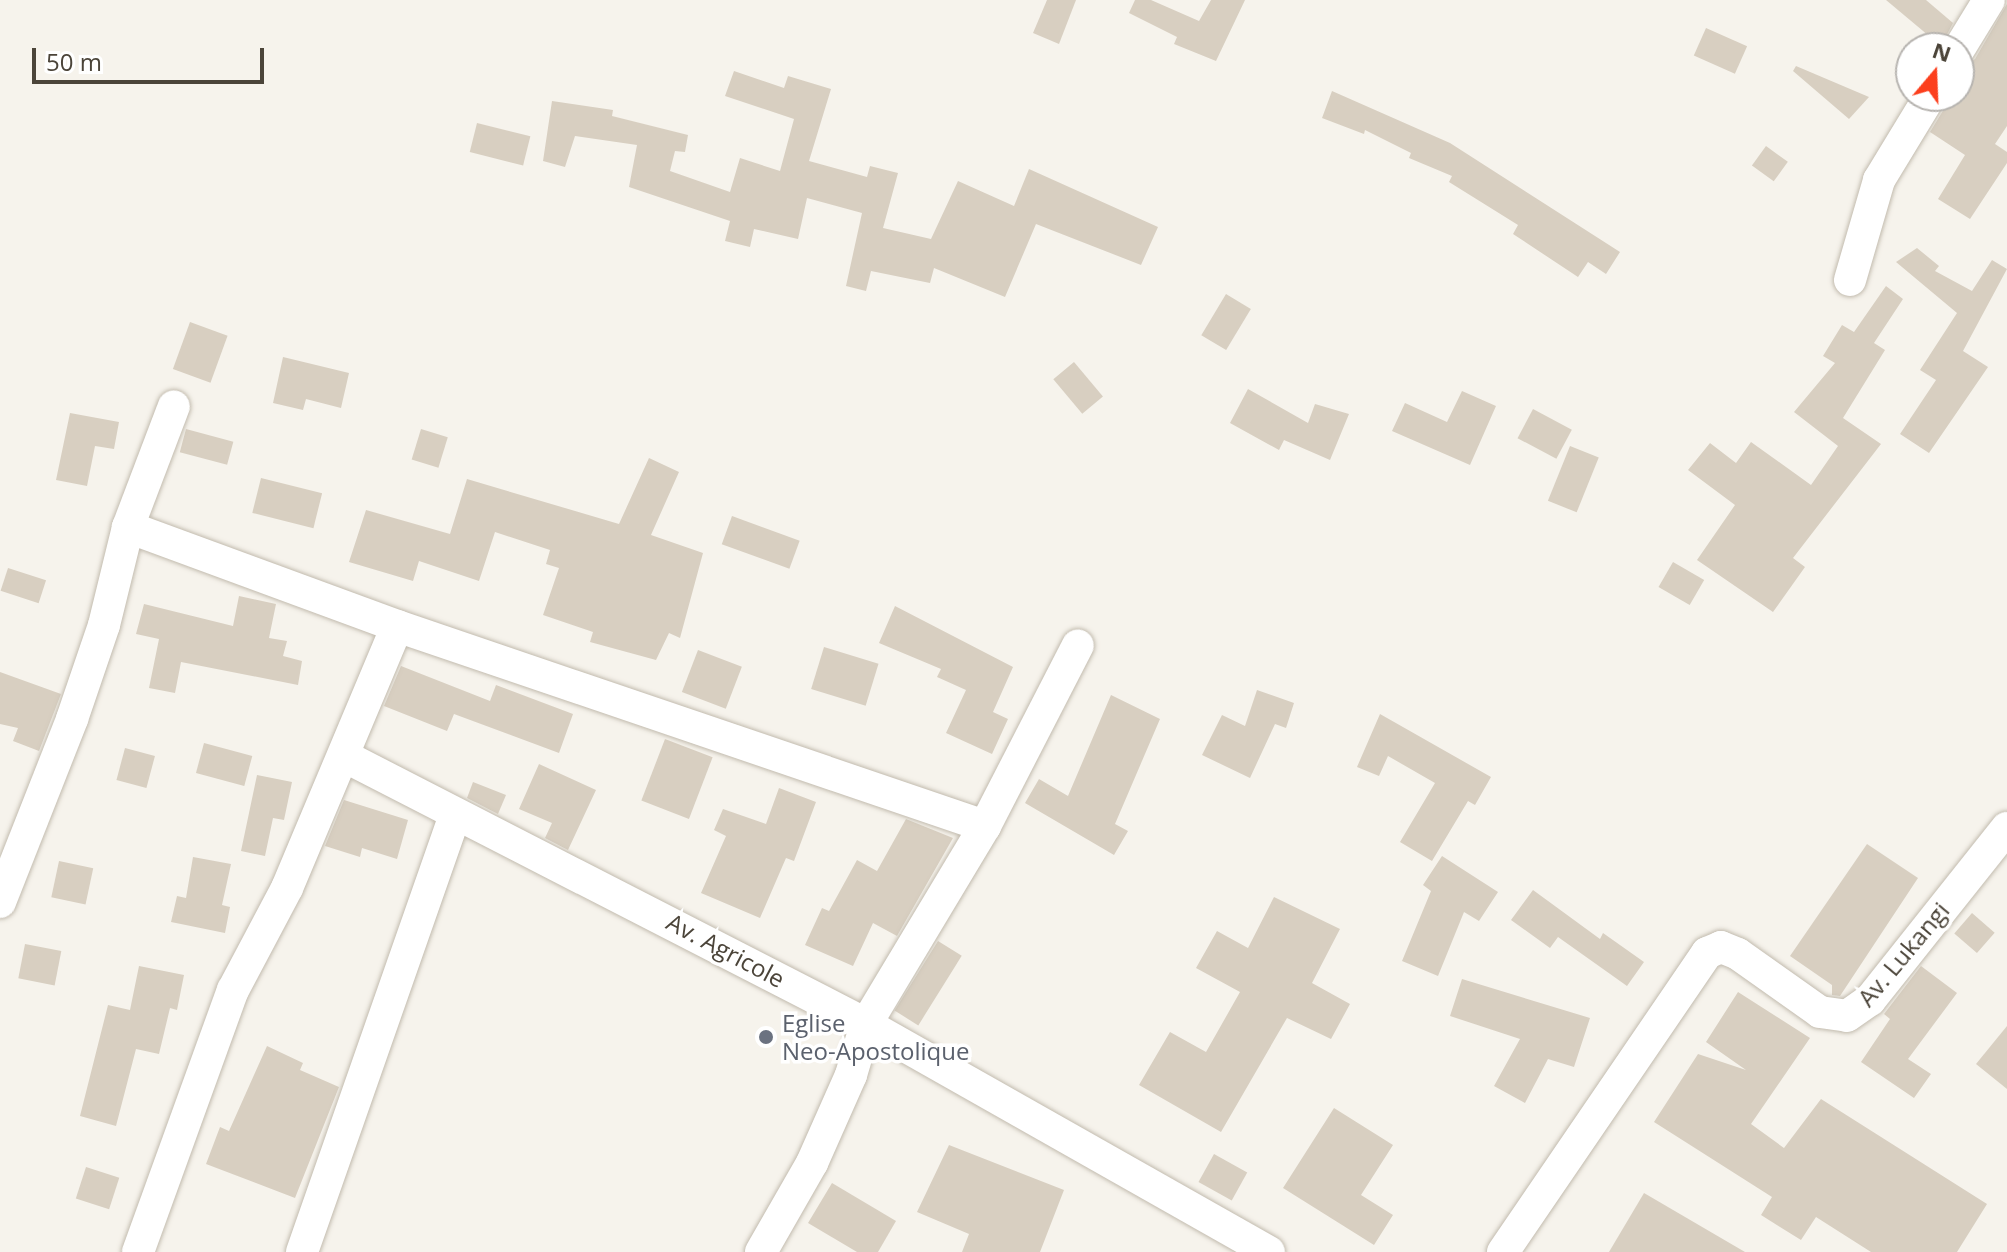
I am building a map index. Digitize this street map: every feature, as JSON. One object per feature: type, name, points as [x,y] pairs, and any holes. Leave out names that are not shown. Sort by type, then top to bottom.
[{"type":"street","points":[[1969,32],[1989,0]]},
{"type":"street","points":[[1850,280],[1879,180],[1920,112]]},
{"type":"street","points":[[0,902],[81,692],[128,527],[174,406]]},
{"type":"street","points":[[128,527],[397,626],[985,826]]},
{"type":"street","points":[[138,1252],[233,990],[287,888],[397,626]]},
{"type":"street","points":[[761,1252],[812,1163],[851,1075],[866,1024],[985,826],[1078,645]]},
{"type":"street","name":"Av. Agricole","points":[[344,756],[866,1024],[1269,1252]]},
{"type":"street","points":[[302,1252],[455,814]]},
{"type":"street","name":"Av. Lukangi","points":[[1503,1252],[1707,953],[1721,947],[1820,1012],[1847,1016],[1870,1000],[2007,828]]},
{"type":"building","points":[[1047,0],[1076,0],[1059,44],[1033,33]]},
{"type":"building","points":[[1135,0],[1151,0],[1199,21],[1211,0],[1245,0],[1216,61],[1174,44],[1177,37],[1129,13]]},
{"type":"building","points":[[1886,0],[1926,0],[1953,23],[1948,32],[1924,32]]},
{"type":"building","points":[[2007,4],[2007,126],[1995,144],[2007,152],[2007,163],[1970,219],[1938,199],[1965,155],[1930,132],[1942,112],[1975,112],[1975,59]]},
{"type":"building","points":[[1706,28],[1747,46],[1735,74],[1694,55]]},
{"type":"building","points":[[1796,66],[1869,97],[1849,119],[1793,71]]},
{"type":"building","points":[[734,71],[784,88],[788,76],[831,89],[809,161],[867,177],[870,166],[898,173],[883,228],[931,239],[958,181],[1014,206],[1029,169],[1158,227],[1141,265],[1036,224],[1005,297],[934,268],[930,283],[871,271],[866,291],[846,286],[862,213],[807,198],[798,239],[754,229],[750,247],[725,241],[730,221],[629,187],[637,145],[575,136],[565,167],[543,161],[552,101],[613,110],[612,116],[688,135],[685,152],[675,151],[670,171],[730,192],[740,158],[780,171],[794,119],[725,96]]},
{"type":"building","points":[[1332,91],[1450,143],[1620,252],[1606,274],[1588,262],[1578,277],[1513,234],[1518,225],[1449,182],[1452,176],[1409,158],[1411,153],[1365,130],[1364,134],[1322,118]]},
{"type":"building","points":[[477,123],[530,136],[523,165],[470,152]]},
{"type":"building","points":[[1766,146],[1788,162],[1774,181],[1752,165]]},
{"type":"building","points":[[1917,248],[1939,266],[1935,271],[1972,291],[1992,260],[2007,269],[1963,351],[1988,367],[1929,453],[1900,434],[1936,380],[1920,370],[1957,313],[1896,262]]},
{"type":"building","points":[[1886,286],[1903,299],[1874,343],[1885,350],[1843,418],[1881,444],[1793,558],[1805,567],[1773,612],[1697,560],[1735,505],[1688,470],[1710,443],[1736,463],[1751,442],[1811,485],[1838,446],[1794,412],[1835,363],[1823,356],[1842,325],[1854,332]]},
{"type":"building","points":[[1226,294],[1251,309],[1226,350],[1201,335]]},
{"type":"building","points":[[190,322],[228,336],[210,383],[173,369]]},
{"type":"building","points":[[283,357],[349,373],[341,408],[306,399],[303,410],[273,403]]},
{"type":"building","points":[[1074,362],[1103,396],[1082,414],[1053,379]]},
{"type":"building","points":[[1248,389],[1308,423],[1315,404],[1349,414],[1330,460],[1284,440],[1279,450],[1230,423]]},
{"type":"building","points":[[1462,391],[1496,406],[1470,465],[1392,431],[1405,403],[1447,422]]},
{"type":"building","points":[[1533,409],[1572,430],[1556,459],[1518,438]]},
{"type":"building","points":[[70,413],[119,422],[114,449],[95,446],[87,486],[56,480]]},
{"type":"building","points":[[186,429],[233,442],[227,465],[180,452]]},
{"type":"building","points":[[421,429],[448,437],[438,468],[412,460]]},
{"type":"building","points":[[1570,446],[1599,458],[1577,512],[1548,501]]},
{"type":"building","points":[[649,458],[679,472],[651,535],[703,553],[680,638],[669,633],[656,660],[590,642],[593,632],[543,615],[559,568],[546,564],[550,550],[495,532],[479,581],[419,561],[413,581],[349,562],[366,510],[450,534],[467,479],[619,524]]},
{"type":"building","points":[[261,478],[322,493],[313,528],[252,513]]},
{"type":"building","points":[[732,516],[800,541],[789,569],[722,544]]},
{"type":"building","points":[[1673,562],[1704,580],[1690,605],[1658,587]]},
{"type":"building","points":[[8,568],[46,580],[39,603],[1,591]]},
{"type":"building","points":[[239,596],[276,604],[269,638],[287,641],[283,656],[302,661],[298,685],[181,662],[175,693],[149,688],[159,639],[136,634],[144,604],[233,626]]},
{"type":"building","points":[[895,606],[1013,667],[993,712],[1008,719],[992,754],[946,733],[966,690],[937,677],[941,669],[879,643]]},
{"type":"building","points":[[824,647],[879,664],[866,706],[811,689]]},
{"type":"building","points":[[698,650],[742,667],[726,709],[682,692]]},
{"type":"building","points":[[401,666],[490,701],[496,685],[573,714],[559,753],[454,714],[447,731],[384,706]]},
{"type":"building","points":[[0,672],[61,694],[39,751],[13,741],[18,728],[0,724]]},
{"type":"building","points":[[1257,690],[1294,703],[1286,728],[1275,724],[1250,778],[1202,755],[1222,715],[1245,726]]},
{"type":"building","points":[[1111,695],[1160,719],[1115,824],[1128,831],[1114,855],[1025,803],[1039,779],[1068,796]]},
{"type":"building","points":[[1380,714],[1491,777],[1475,805],[1468,801],[1432,861],[1400,842],[1435,783],[1388,756],[1379,776],[1357,767]]},
{"type":"building","points":[[665,739],[713,757],[689,819],[641,801]]},
{"type":"building","points":[[204,743],[252,756],[244,786],[196,773]]},
{"type":"building","points":[[125,748],[155,756],[146,788],[116,780]]},
{"type":"building","points":[[539,764],[596,790],[568,850],[545,838],[552,823],[519,809]]},
{"type":"building","points":[[257,775],[292,782],[284,820],[273,818],[265,856],[241,851]]},
{"type":"building","points":[[473,782],[506,795],[498,814],[467,798]]},
{"type":"building","points":[[779,788],[816,802],[794,861],[786,858],[760,918],[701,893],[726,836],[714,830],[723,809],[766,824]]},
{"type":"building","points":[[344,800],[408,820],[397,859],[362,848],[360,857],[325,846]]},
{"type":"building","points":[[906,819],[953,838],[897,936],[873,923],[853,966],[805,945],[822,908],[829,911],[857,860],[877,871]]},
{"type":"building","points":[[1867,844],[1918,878],[1840,996],[1832,995],[1832,985],[1790,956]]},
{"type":"building","points":[[1442,856],[1498,892],[1479,921],[1464,912],[1438,976],[1402,961],[1431,891],[1423,885]]},
{"type":"building","points":[[193,857],[231,864],[222,905],[230,907],[225,933],[171,922],[177,896],[186,898]]},
{"type":"building","points":[[59,861],[93,868],[86,904],[51,897]]},
{"type":"building","points":[[1533,890],[1600,939],[1603,933],[1644,962],[1627,986],[1558,937],[1550,948],[1511,920]]},
{"type":"building","points":[[1274,897],[1340,929],[1312,983],[1350,1004],[1331,1039],[1287,1018],[1221,1132],[1139,1085],[1170,1032],[1206,1052],[1240,992],[1196,968],[1217,931],[1248,948]]},
{"type":"building","points":[[1972,913],[1995,933],[1977,953],[1954,933]]},
{"type":"building","points":[[938,941],[962,956],[918,1025],[895,1011]]},
{"type":"building","points":[[25,944],[61,951],[55,985],[18,978]]},
{"type":"building","points":[[139,966],[184,975],[177,1010],[170,1008],[159,1054],[136,1049],[116,1126],[80,1116],[108,1005],[130,1010]]},
{"type":"building","points":[[1921,966],[1957,993],[1908,1059],[1931,1074],[1914,1098],[1861,1062],[1890,1019],[1884,1014]]},
{"type":"building","points":[[1462,979],[1590,1018],[1574,1067],[1548,1059],[1525,1103],[1494,1086],[1520,1039],[1450,1016]]},
{"type":"building","points":[[1738,992],[1810,1038],[1751,1124],[1784,1148],[1821,1099],[1987,1204],[1957,1252],[1871,1252],[1816,1217],[1801,1240],[1761,1215],[1772,1197],[1654,1122],[1698,1054],[1746,1070],[1706,1042]]},
{"type":"building","points":[[2007,1026],[2007,1089],[1976,1064]]},
{"type":"building","points":[[267,1046],[303,1063],[300,1070],[339,1087],[295,1198],[206,1164],[220,1127],[229,1131]]},
{"type":"building","points":[[1334,1108],[1393,1145],[1361,1195],[1393,1215],[1374,1245],[1283,1188]]},
{"type":"building","points":[[949,1145],[1064,1190],[1040,1252],[962,1252],[969,1234],[917,1212]]},
{"type":"building","points":[[1214,1154],[1247,1172],[1232,1200],[1198,1182]]},
{"type":"building","points":[[86,1167],[119,1178],[109,1209],[76,1198]]},
{"type":"building","points":[[832,1183],[896,1221],[878,1252],[857,1252],[808,1223]]},
{"type":"building","points":[[1644,1193],[1745,1252],[1609,1252]]},
{"type":"place","name":"Eglise Neo-Apostolique","points":[[766,1037]]}]
